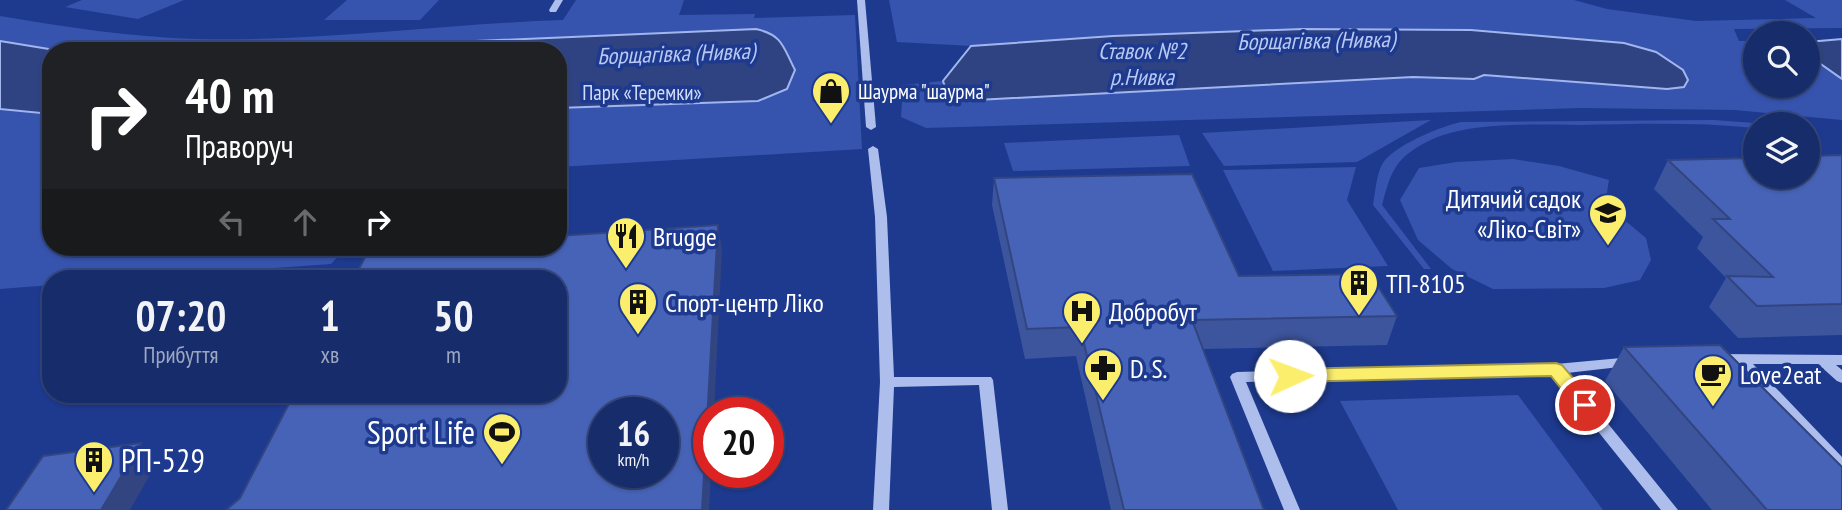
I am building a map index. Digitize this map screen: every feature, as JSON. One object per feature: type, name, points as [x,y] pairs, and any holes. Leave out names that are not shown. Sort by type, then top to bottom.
[{"type":"street","points":[[553,10],[559,0]]},
{"type":"street","points":[[861,0],[871,127]]},
{"type":"street","points":[[873,149],[881,217],[887,382],[881,510]]},
{"type":"street","points":[[1710,359],[1743,362],[1842,360]]},
{"type":"street","points":[[1823,361],[1842,378]]},
{"type":"street","points":[[1292,510],[1237,377],[1556,369],[1646,362]]},
{"type":"street","points":[[1743,362],[1842,467]]},
{"type":"street","points":[[1556,369],[1670,510]]},
{"type":"street","points":[[887,382],[986,380],[1000,510]]},
{"type":"green space","points":[[82,0],[184,0],[138,19],[65,7]]},
{"type":"green space","points":[[347,0],[439,0],[420,20],[324,20]]},
{"type":"green space","name":"Парк «Теремки»","points":[[576,0],[684,0],[679,15],[755,14],[754,18],[855,15],[862,149],[567,166],[567,42],[42,42],[42,256],[339,256],[331,264],[249,270],[42,270],[42,286],[0,289],[0,16],[73,28],[196,39],[288,38],[563,20]]},
{"type":"green space","points":[[889,0],[1574,0],[1607,9],[1696,21],[1816,18],[1785,0],[1842,0],[1842,28],[1820,28],[1820,21],[1743,21],[1743,29],[1734,29],[1739,41],[1743,41],[1743,98],[1820,98],[1820,63],[1842,79],[1842,120],[1820,118],[1820,112],[1582,108],[926,128],[901,117],[903,85],[943,81],[948,96],[977,100],[1413,77],[1473,79],[1484,75],[1667,89],[1682,70],[1656,53],[1624,43],[1471,30],[1302,29],[1113,36],[971,46],[897,42]]},
{"type":"green space","points":[[1431,120],[1357,162],[1224,166],[1202,133]]},
{"type":"green space","points":[[1714,120],[1743,122],[1743,127],[1667,124],[1519,125],[1456,131],[1438,137],[1421,145],[1398,163],[1382,205],[1431,269],[1424,269],[1373,205],[1379,174],[1383,162],[1402,146],[1443,127],[1461,122]]},
{"type":"green space","points":[[1179,135],[1190,166],[1013,171],[1004,143]]},
{"type":"green space","points":[[1513,159],[1559,166],[1609,180],[1605,204],[1646,238],[1651,260],[1640,280],[1604,288],[1493,289],[1452,269],[1418,240],[1400,200],[1419,168],[1456,162]]},
{"type":"green space","points":[[1356,167],[1347,200],[1388,266],[1273,271],[1223,170]]},
{"type":"green space","points":[[1518,395],[1603,510],[1398,510],[1340,401]]},
{"type":"water","name":"Борщагівка (Нивка)","points":[[756,29],[777,39],[795,70],[787,89],[758,101],[567,108],[567,42],[453,42]]},
{"type":"water","name":"Ставок №2 р.Нивка","points":[[1302,29],[1471,30],[1624,43],[1656,52],[1683,70],[1688,80],[1684,87],[1667,89],[1484,75],[1474,79],[1413,77],[977,100],[948,96],[943,81],[971,46],[1113,36]]},
{"type":"water","points":[[1842,39],[1842,79],[1820,63],[1820,41]]},
{"type":"water","points":[[0,41],[42,48],[42,113],[0,109]]},
{"type":"building","points":[[1842,155],[1842,304],[1757,306],[1727,276],[1773,277],[1713,219],[1730,219],[1668,160],[1743,158],[1743,189],[1820,189],[1820,156]]},
{"type":"building","points":[[1192,174],[1239,276],[1370,274],[1397,316],[1192,320],[1264,510],[1124,510],[1080,327],[1027,329],[994,178]]},
{"type":"building","name":"Спорт-центр Ліко","points":[[718,225],[708,397],[693,397],[693,488],[703,488],[702,510],[226,510],[240,498],[289,403],[567,403],[567,270],[358,270],[366,256],[567,256],[567,235]]},
{"type":"building","points":[[1720,345],[1842,467],[1842,510],[1767,510],[1624,347]]},
{"type":"building","points":[[141,443],[101,510],[6,510],[43,456]]},
{"type":"place","name":"Шаурма \"шаурма\"","points":[[831,125]]},
{"type":"place","name":"Дитячий садок «Ліко-Світ»","points":[[1608,247]]},
{"type":"place","name":"Brugge","points":[[626,270]]},
{"type":"place","name":"ТП-8105","points":[[1359,317]]},
{"type":"place","name":"Спорт-центр Ліко","points":[[638,336]]},
{"type":"place","name":"Добробут","points":[[1082,345]]},
{"type":"place","name":"D. S.","points":[[1103,402]]},
{"type":"place","name":"Love2eat","points":[[1713,408]]},
{"type":"place","name":"Sport Life","points":[[502,466]]},
{"type":"place","name":"РП-529","points":[[94,494]]},
{"type":"route","points":[[1290,376],[1556,369],[1585,405]]}]
